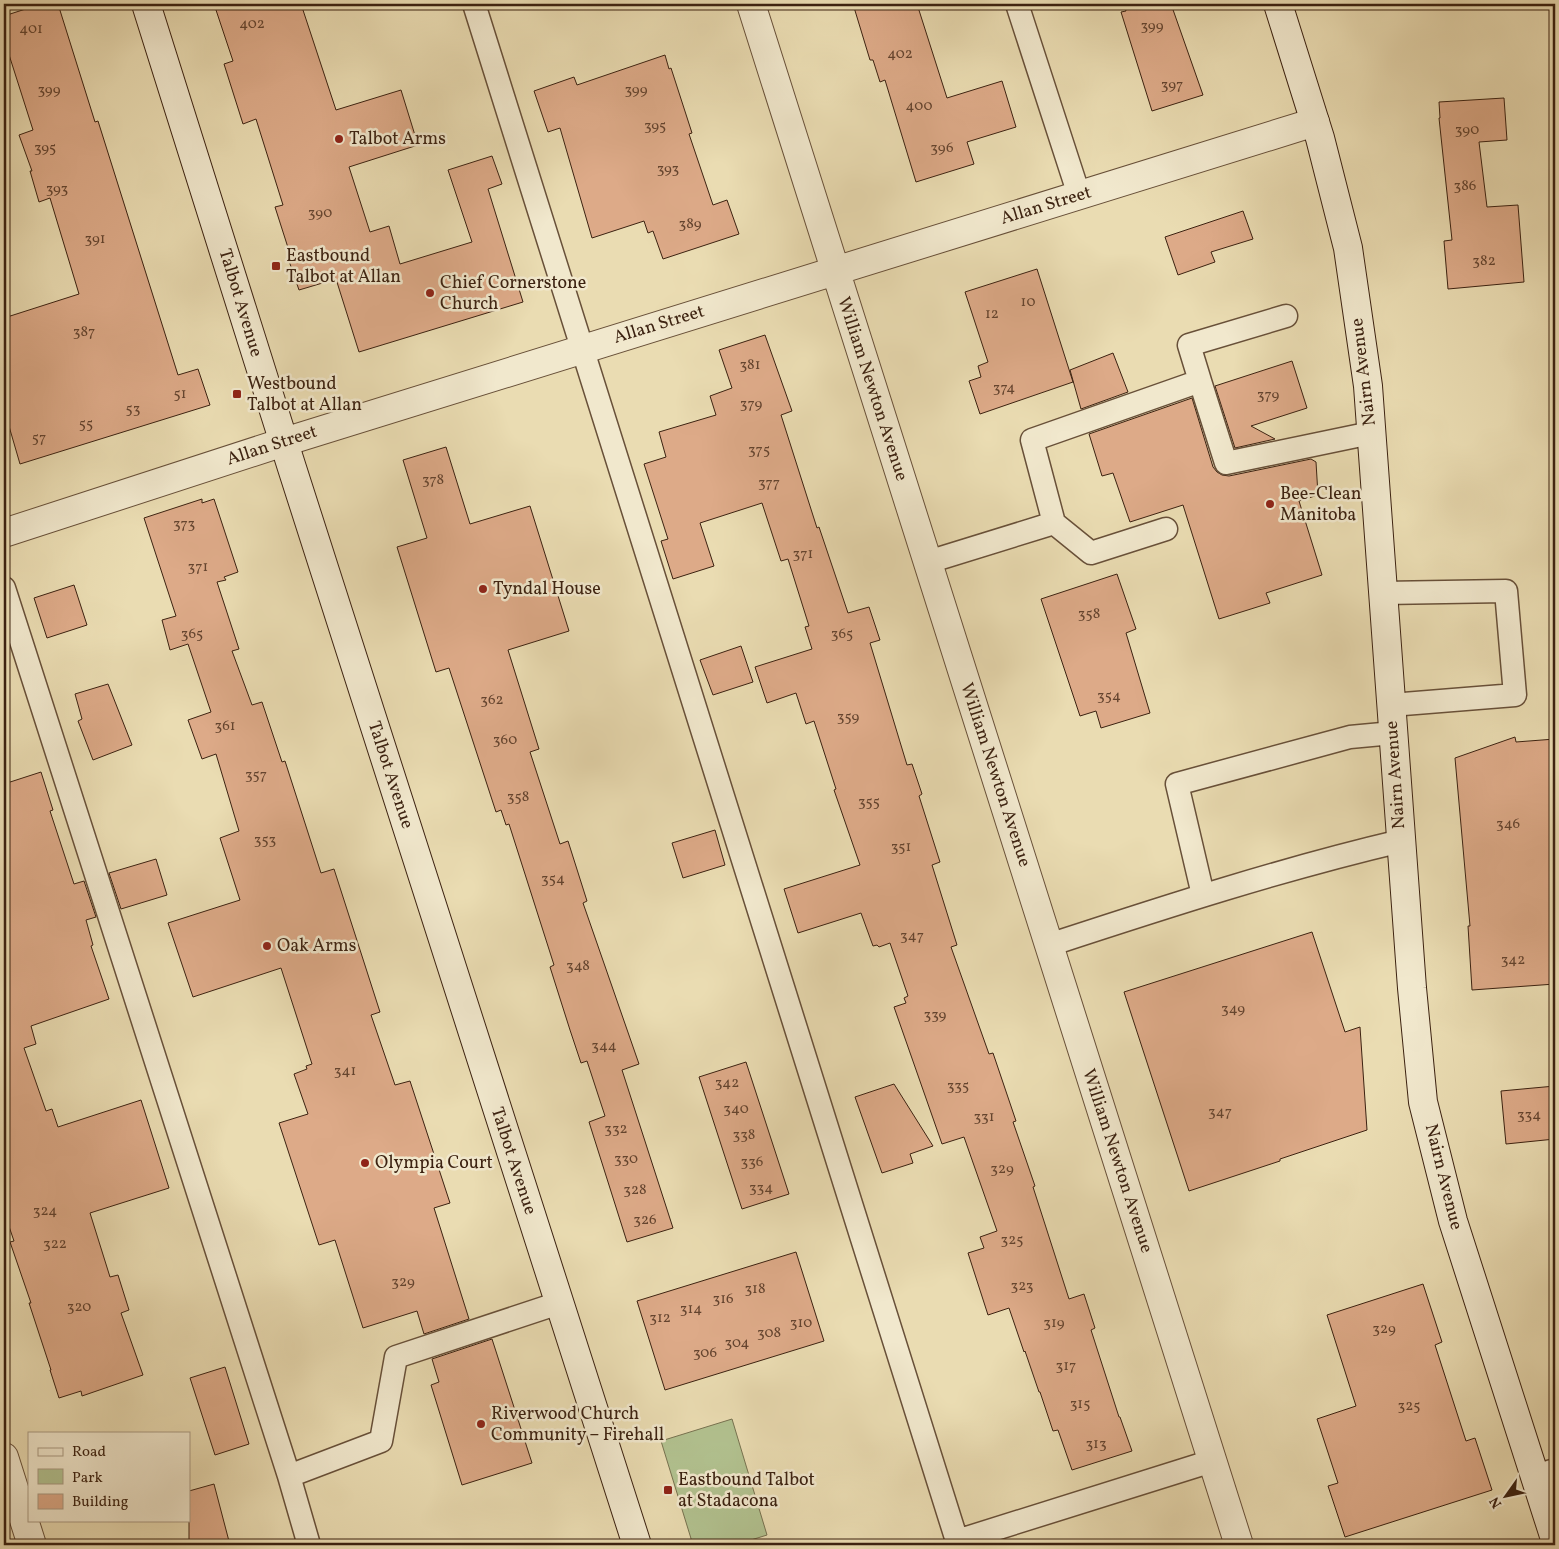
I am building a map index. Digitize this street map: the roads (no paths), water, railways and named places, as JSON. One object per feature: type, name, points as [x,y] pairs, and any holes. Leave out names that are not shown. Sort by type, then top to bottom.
[{"type":"street","name":"Talbot Avenue","points":[[146,4],[637,1545]]},
{"type":"street","name":"William Newton Avenue","points":[[751,4],[1239,1545]]},
{"type":"street","name":"Nairn Avenue","points":[[1278,4],[1315,122],[1348,248],[1368,386],[1412,988],[1424,1102],[1453,1221],[1545,1473],[1555,1539]]},
{"type":"street","name":"Allan Street","points":[[4,533],[582,348],[1315,122]]},
{"type":"street","points":[[4,1457],[32,1545]]},
{"type":"lane","points":[[474,4],[957,1541],[1212,1461]]},
{"type":"lane","points":[[1018,4],[1080,195]]},
{"type":"lane","points":[[1286,316],[1189,345],[1226,463],[1371,432]]},
{"type":"lane","points":[[1166,529],[1091,553],[1054,523],[1032,440],[1200,381]]},
{"type":"lane","points":[[928,562],[1054,523]]},
{"type":"lane","points":[[4,588],[310,1545]]},
{"type":"lane","points":[[1383,593],[1506,591],[1514,696],[1391,705]]},
{"type":"lane","points":[[1203,895],[1177,784],[1350,737],[1393,733]]},
{"type":"lane","points":[[1049,945],[1203,895],[1358,851],[1401,841]]},
{"type":"lane","points":[[289,1476],[381,1440],[396,1357],[559,1303]]},
{"type":"place","name":"Talbot Arms","points":[[339,139]]},
{"type":"place","name":"Eastbound Talbot at Allan","points":[[276,266]]},
{"type":"place","name":"Chief Cornerstone Church","points":[[430,293]]},
{"type":"place","name":"Westbound Talbot at Allan","points":[[237,394]]},
{"type":"place","name":"Bee-Clean Manitoba","points":[[1270,504]]},
{"type":"place","name":"Tyndal House","points":[[483,589]]},
{"type":"place","name":"Oak Arms","points":[[267,946]]},
{"type":"place","name":"Olympia Court","points":[[365,1163]]},
{"type":"place","name":"Riverwood Church Community – Firehall","points":[[481,1424]]},
{"type":"place","name":"Eastbound Talbot at Stadacona","points":[[668,1490]]}]
